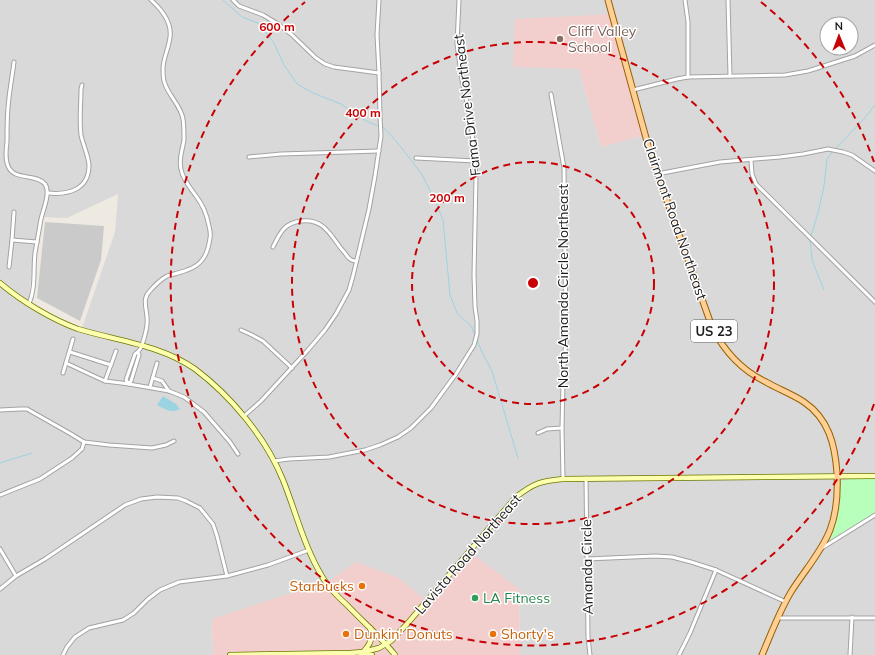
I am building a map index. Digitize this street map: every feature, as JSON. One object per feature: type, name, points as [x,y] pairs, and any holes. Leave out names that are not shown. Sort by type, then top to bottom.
[{"type":"main road","name":"Clairmont Road Northeast","points":[[608,0],[657,174],[712,327],[720,341],[733,358],[746,370],[760,380],[799,398],[808,404],[827,428],[835,454],[837,497],[830,531],[820,549]]},
{"type":"main road","points":[[0,283],[11,293],[68,325],[156,349],[170,356],[195,369],[227,397],[255,430],[274,462],[283,479],[309,550],[323,578],[339,597],[395,655]]},
{"type":"main road","name":"Lavista Road Northeast","points":[[230,655],[353,653],[379,648],[391,641],[407,624],[516,497],[535,484],[563,479],[586,478],[875,476]]},
{"type":"main road","name":"US 23","points":[[762,655],[786,602],[820,549]]},
{"type":"main road","points":[[363,652],[371,641],[372,632],[369,627]]},
{"type":"main road","points":[[353,653],[372,655]]},
{"type":"street","points":[[129,384],[126,380],[134,354],[138,352],[142,345],[148,320],[145,303],[148,293],[158,282],[166,277],[198,265],[202,261],[209,246],[211,236],[204,209],[187,183],[182,172],[180,162],[184,139],[183,119],[165,84],[164,75],[163,63],[170,31],[164,15],[152,0]]},
{"type":"street","points":[[244,416],[261,401],[321,335],[336,314],[349,290],[369,209],[381,136],[377,35],[378,0]]},
{"type":"street","name":"Fama Drive Northeast","points":[[274,462],[289,459],[329,457],[380,445],[398,437],[411,428],[431,408],[456,374],[474,345],[477,334],[474,275],[476,176],[471,120],[462,80],[457,44],[459,0]]},
{"type":"street","points":[[685,0],[688,22],[688,77]]},
{"type":"street","points":[[728,0],[730,76]]},
{"type":"street","points":[[234,1],[242,7],[263,15],[278,24],[291,34],[316,58],[325,64],[334,67],[379,73]]},
{"type":"street","points":[[633,90],[688,77],[785,75],[808,71],[855,56],[875,45]]},
{"type":"street","points":[[14,62],[8,108],[6,156],[8,166],[11,171],[17,175],[30,177],[46,185],[48,193],[41,219],[35,253],[34,285],[29,304]]},
{"type":"street","points":[[48,193],[56,194],[77,189],[84,183],[88,174],[89,165],[80,128],[82,85]]},
{"type":"street","name":"North Amanda Circle Northeast","points":[[551,94],[564,168],[566,338],[562,428],[563,479]]},
{"type":"street","points":[[657,174],[720,162],[802,154],[828,149],[852,155],[875,171]]},
{"type":"street","points":[[249,157],[281,154],[379,151]]},
{"type":"street","points":[[416,158],[475,161]]},
{"type":"street","points":[[751,160],[752,174],[756,184],[875,302]]},
{"type":"street","points":[[9,267],[14,212]]},
{"type":"street","points":[[273,247],[283,229],[298,221],[307,220],[316,222],[330,233],[350,259],[356,261]]},
{"type":"street","points":[[12,240],[37,242]]},
{"type":"street","points":[[241,330],[263,341],[292,368]]},
{"type":"street","points":[[63,373],[73,340]]},
{"type":"street","points":[[106,381],[116,351]]},
{"type":"street","points":[[70,352],[111,366]]},
{"type":"street","points":[[129,384],[132,381],[136,368],[139,355],[138,352]]},
{"type":"street","points":[[66,363],[106,381],[169,391],[184,397],[204,412],[230,442],[238,454]]},
{"type":"street","points":[[150,388],[157,363]]},
{"type":"street","points":[[131,366],[136,368]]},
{"type":"street","points":[[153,378],[162,382],[169,391]]},
{"type":"street","points":[[0,410],[27,409],[84,442],[152,448],[166,446],[174,441]]},
{"type":"street","points":[[538,433],[547,429],[562,428]]},
{"type":"street","points":[[0,495],[40,479],[72,458],[82,449],[84,442]]},
{"type":"street","name":"Amanda Circle","points":[[586,478],[588,638],[590,655]]},
{"type":"street","points":[[0,589],[16,576],[45,559],[124,505],[141,499],[157,497],[186,500],[200,508],[213,524],[227,576]]},
{"type":"street","points":[[820,549],[875,515]]},
{"type":"street","points":[[0,549],[16,576]]},
{"type":"street","points":[[62,655],[75,637],[89,628],[123,620],[134,613],[148,599],[160,590],[179,582],[227,576],[309,550]]},
{"type":"street","points":[[587,559],[655,556],[691,562],[716,570],[786,602]]},
{"type":"street","points":[[679,655],[690,633],[716,570]]},
{"type":"street","points":[[850,655],[852,617]]},
{"type":"street","points":[[778,618],[875,618]]},
{"type":"shaded area","points":[[0,0],[875,0],[875,655],[520,655],[519,589],[430,604],[356,562],[329,581],[212,619],[213,654],[0,655]],"holes":[[[579,69],[645,135],[601,147]],[[118,194],[115,232],[82,328],[50,317],[28,302],[39,217],[67,218]]]},
{"type":"shaded area","points":[[613,14],[645,135],[601,147],[579,69],[513,67],[515,19]]},
{"type":"shaded area","points":[[45,222],[104,226],[101,260],[80,321],[37,298]]},
{"type":"shaded area","points":[[470,552],[519,589],[520,655],[211,655],[213,654],[212,619],[329,581],[356,562],[399,578],[430,604]]},
{"type":"green space","points":[[875,476],[875,515],[826,544],[836,506],[837,481]]},
{"type":"water","points":[[163,396],[176,404],[180,409],[171,411],[157,405]]},
{"type":"waterway","points":[[223,0],[242,17],[258,23],[274,43],[284,65],[297,84],[313,93],[341,104],[368,122],[379,126]]},
{"type":"waterway","points":[[835,149],[864,119],[875,105]]},
{"type":"waterway","points":[[382,127],[397,142],[421,173],[434,198],[443,220],[450,295],[457,313],[472,327],[475,336]]},
{"type":"waterway","points":[[811,236],[824,186],[827,159],[833,151]]},
{"type":"waterway","points":[[810,239],[812,260],[824,290]]},
{"type":"waterway","points":[[477,340],[492,371],[518,458]]},
{"type":"waterway","points":[[0,463],[32,453]]},
{"type":"place","name":"Cliff Valley School","points":[[560,39]]},
{"type":"place","name":"Starbucks","points":[[362,586]]},
{"type":"place","name":"LA Fitness","points":[[475,598]]},
{"type":"place","name":"Dunkin' Donuts","points":[[346,634]]},
{"type":"place","name":"Shorty's","points":[[493,634]]}]
